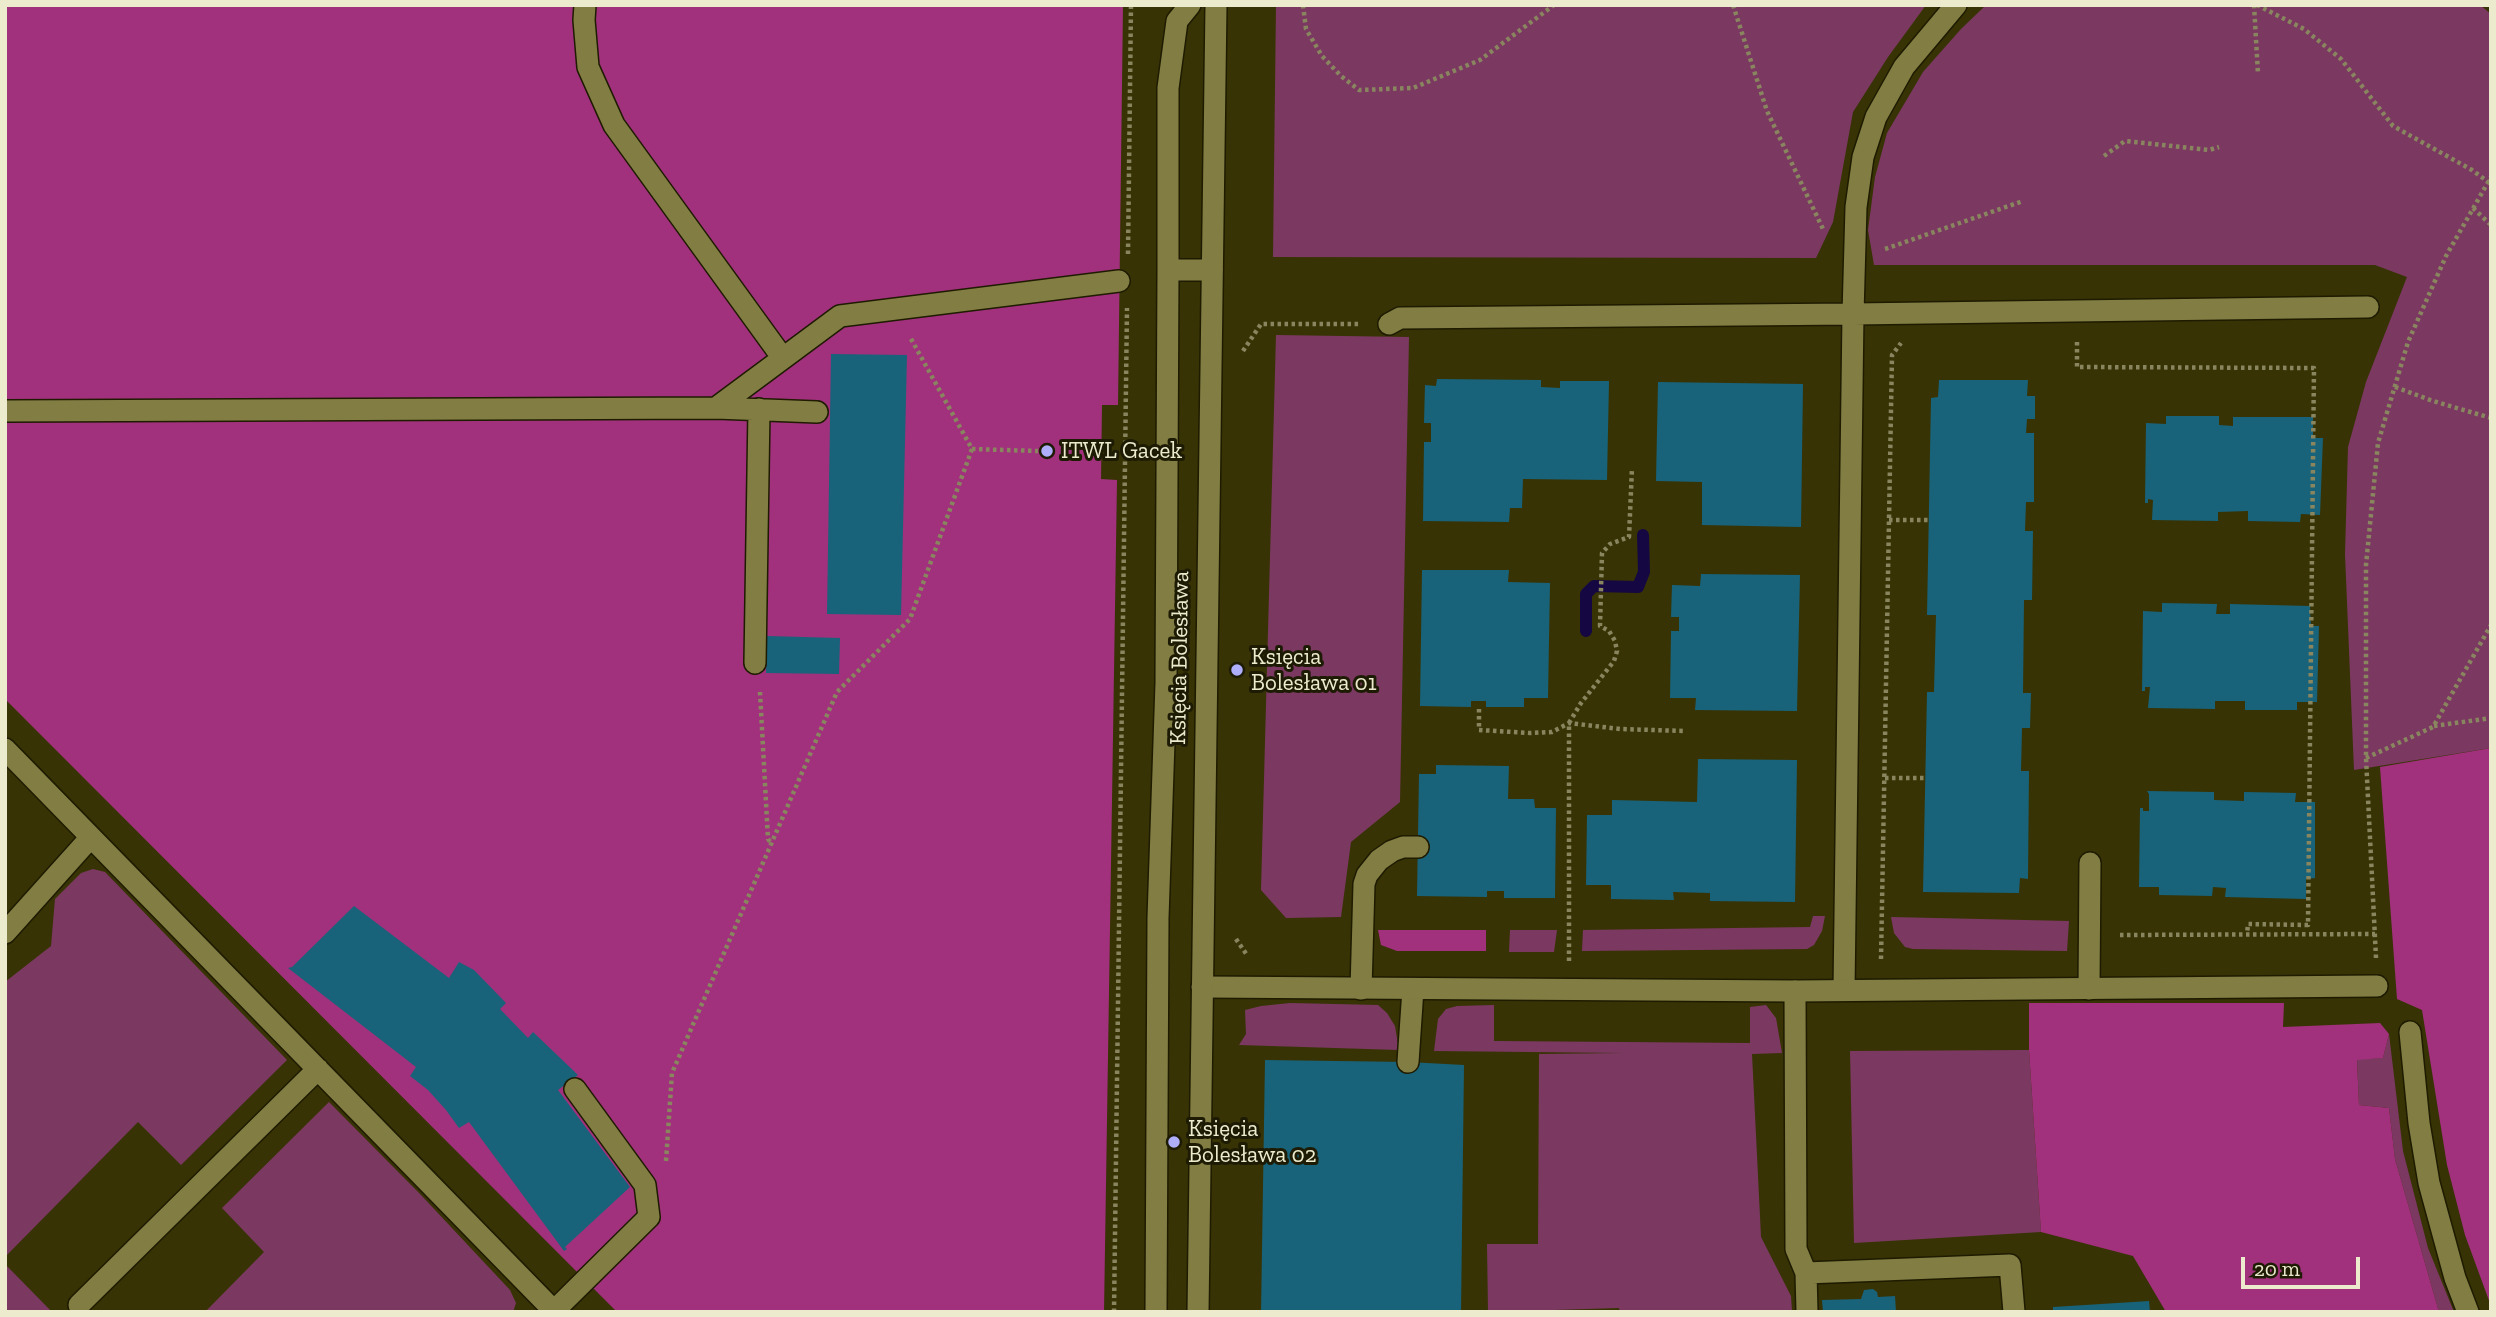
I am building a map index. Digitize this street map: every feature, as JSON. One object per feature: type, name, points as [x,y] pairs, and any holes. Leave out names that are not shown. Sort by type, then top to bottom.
[{"type":"street","points":[[585,5],[588,67],[614,125],[782,357]]},
{"type":"street","points":[[1156,1312],[1158,918],[1167,682],[1168,88],[1177,21],[1190,5]]},
{"type":"street","name":"Księcia Bolesława","points":[[1198,1312],[1216,5]]},
{"type":"street","points":[[1844,990],[1856,206],[1863,157],[1876,117],[1904,67],[1956,5]]},
{"type":"street","points":[[1168,270],[1212,270]]},
{"type":"street","points":[[716,408],[839,316],[1123,273]]},
{"type":"street","points":[[1389,324],[1400,318],[2368,307]]},
{"type":"street","points":[[5,411],[716,408],[817,412]]},
{"type":"street","points":[[755,663],[759,409]]},
{"type":"street","points":[[5,750],[318,1069],[546,1309],[649,1217],[645,1185],[575,1089]]},
{"type":"street","points":[[5,933],[91,837]]},
{"type":"street","points":[[1361,989],[1364,884],[1367,875],[1379,860],[1392,851],[1403,847],[1418,847]]},
{"type":"street","points":[[2089,989],[2090,863]]},
{"type":"street","points":[[1202,987],[1795,991],[2377,986]]},
{"type":"street","points":[[1408,1062],[1413,989]]},
{"type":"street","points":[[1795,991],[1796,1249],[1806,1273],[1807,1312]]},
{"type":"street","points":[[2410,1032],[2419,1124],[2429,1184],[2455,1278],[2468,1312]]},
{"type":"street","points":[[79,1305],[318,1069]]},
{"type":"street","points":[[1806,1273],[2010,1265],[2014,1312]]},
{"type":"path","points":[[1123,273],[1131,5]]},
{"type":"path","points":[[1303,5],[1306,29],[1322,56],[1359,90],[1413,88],[1480,61],[1554,5]]},
{"type":"path","points":[[2258,74],[2255,5],[2304,29],[2341,59],[2393,126],[2490,181],[2446,256],[2414,330],[2378,443],[2366,565],[2366,758],[2377,986]]},
{"type":"path","points":[[2104,156],[2125,141],[2209,150],[2219,147]]},
{"type":"path","points":[[2473,208],[2491,225]]},
{"type":"path","points":[[1114,1312],[1127,305]]},
{"type":"path","points":[[666,1163],[672,1073],[837,692],[909,619],[972,449],[894,309]]},
{"type":"path","points":[[1261,324],[1389,324]]},
{"type":"path","points":[[1844,958],[1881,959],[1892,355],[1903,340]]},
{"type":"path","points":[[2077,340],[2077,367],[2314,368],[2308,925],[2248,924],[2247,934]]},
{"type":"path","points":[[2395,387],[2491,418]]},
{"type":"path","points":[[972,449],[1038,451]]},
{"type":"path","points":[[1568,990],[1569,723],[1581,703],[1615,661],[1615,641],[1609,631],[1600,626],[1602,553],[1610,544],[1629,537],[1632,468]]},
{"type":"path","points":[[1889,520],[1929,520]]},
{"type":"path","points":[[2434,727],[2491,625]]},
{"type":"path","points":[[755,663],[759,679],[768,839],[771,844]]},
{"type":"path","points":[[1479,709],[1479,730],[1552,732],[1569,723],[1620,729],[1685,731]]},
{"type":"path","points":[[2366,758],[2434,727],[2491,718]]},
{"type":"path","points":[[1885,778],[1925,778]]},
{"type":"path","points":[[2089,959],[2115,959],[2115,935],[2375,934]]},
{"type":"path","points":[[1234,937],[1246,954],[1256,957]]},
{"type":"path","points":[[1569,960],[1583,960]]},
{"type":"shaded area","points":[[5,5],[1123,5],[1118,405],[1102,405],[1101,479],[1117,480],[1104,1312],[617,1312],[5,699]]},
{"type":"shaded area","points":[[1276,5],[1926,5],[1853,112],[1833,222],[1816,258],[1273,257]]},
{"type":"shaded area","points":[[1986,5],[2480,5],[2491,14],[2491,748],[2354,770],[2345,554],[2348,447],[2366,382],[2407,277],[2375,265],[1874,265],[1868,230],[1875,177],[1887,133],[1923,72]]},
{"type":"shaded area","points":[[1276,335],[1409,337],[1400,802],[1351,842],[1341,917],[1286,918],[1261,890]]},
{"type":"shaded area","points":[[2491,748],[2491,1306],[2465,1235],[2447,1165],[2422,1010],[2397,999],[2380,767]]},
{"type":"shaded area","points":[[93,869],[105,872],[287,1060],[181,1165],[138,1122],[5,1257],[5,982],[51,946],[55,899],[81,873]]},
{"type":"shaded area","points":[[1813,916],[1825,916],[1822,931],[1814,945],[1807,949],[1582,951],[1583,930],[1810,927]]},
{"type":"shaded area","points":[[1891,917],[2069,921],[2067,951],[1913,949],[1905,947],[1894,933]]},
{"type":"shaded area","points":[[1378,930],[1486,930],[1486,951],[1397,951],[1381,945]]},
{"type":"shaded area","points":[[1510,930],[1557,930],[1554,952],[1509,952]]},
{"type":"shaded area","points":[[1290,1003],[1378,1005],[1395,1026],[1399,1050],[1239,1045],[1246,1034],[1245,1010]]},
{"type":"shaded area","points":[[2029,1003],[2284,1003],[2283,1027],[2380,1023],[2389,1034],[2383,1058],[2357,1060],[2359,1105],[2389,1108],[2395,1159],[2439,1312],[2166,1312],[2133,1256],[2041,1232],[2029,1050]]},
{"type":"shaded area","points":[[1494,1005],[1494,1041],[1750,1043],[1750,1007],[1766,1005],[1776,1018],[1782,1053],[1752,1054],[1761,1237],[1791,1296],[1792,1312],[1620,1312],[1619,1308],[1488,1312],[1487,1244],[1538,1244],[1539,1054],[1625,1053],[1434,1051],[1438,1019],[1446,1009]]},
{"type":"shaded area","points":[[2389,1034],[2403,1151],[2428,1248],[2454,1312],[2439,1312],[2395,1159],[2389,1108],[2359,1105],[2357,1059],[2383,1058]]},
{"type":"shaded area","points":[[2029,1050],[2041,1232],[1854,1243],[1850,1051]]},
{"type":"shaded area","points":[[329,1102],[510,1290],[516,1303],[513,1312],[205,1312],[264,1252],[222,1208]]},
{"type":"shaded area","points":[[5,1264],[52,1312],[5,1312]]},
{"type":"building","points":[[831,354],[907,355],[901,615],[827,614]]},
{"type":"building","points":[[1437,379],[1541,380],[1541,387],[1560,388],[1560,381],[1609,381],[1607,480],[1523,479],[1522,508],[1510,508],[1509,522],[1423,521],[1424,442],[1431,442],[1431,423],[1424,423],[1425,385],[1436,386]]},
{"type":"building","points":[[1939,380],[2028,380],[2027,396],[2035,396],[2035,419],[2027,419],[2026,433],[2034,433],[2034,502],[2026,502],[2025,531],[2033,531],[2032,600],[2024,600],[2023,693],[2031,693],[2030,728],[2022,728],[2021,771],[2029,771],[2028,879],[2020,878],[2019,893],[1923,892],[1927,692],[1934,692],[1936,615],[1927,615],[1931,398],[1938,397]]},
{"type":"building","points":[[1658,382],[1803,384],[1801,527],[1702,525],[1702,482],[1656,481]]},
{"type":"building","points":[[2166,416],[2219,416],[2219,425],[2233,426],[2233,417],[2313,417],[2313,438],[2323,438],[2320,515],[2301,514],[2300,522],[2248,521],[2248,511],[2218,512],[2218,521],[2152,520],[2153,500],[2148,499],[2148,503],[2145,503],[2146,423],[2166,424]]},
{"type":"building","points":[[1422,570],[1509,570],[1508,582],[1550,583],[1548,698],[1524,698],[1524,707],[1486,707],[1486,701],[1471,701],[1471,707],[1420,706]]},
{"type":"building","points":[[1701,574],[1800,575],[1797,711],[1695,710],[1696,698],[1670,698],[1671,631],[1679,631],[1679,617],[1671,617],[1672,585],[1700,586]]},
{"type":"building","points":[[2162,603],[2217,604],[2216,614],[2230,614],[2230,604],[2310,606],[2311,626],[2319,626],[2317,702],[2297,702],[2297,710],[2245,710],[2245,701],[2215,701],[2215,709],[2148,708],[2150,687],[2145,687],[2145,691],[2142,691],[2143,611],[2162,612]]},
{"type":"building","points":[[767,636],[840,638],[839,674],[766,673]]},
{"type":"building","points":[[1698,759],[1797,760],[1795,902],[1710,901],[1710,893],[1673,892],[1674,900],[1611,899],[1611,885],[1586,885],[1587,815],[1612,815],[1612,800],[1697,802]]},
{"type":"building","points":[[1436,765],[1509,766],[1508,799],[1534,799],[1535,808],[1556,808],[1555,898],[1504,898],[1504,891],[1487,891],[1487,897],[1417,896],[1419,774],[1436,774]]},
{"type":"building","points":[[2147,791],[2214,792],[2214,800],[2244,801],[2244,792],[2296,793],[2295,802],[2315,802],[2315,878],[2306,879],[2306,899],[2225,897],[2226,888],[2213,887],[2212,896],[2159,895],[2159,887],[2139,887],[2140,808],[2149,811]]},
{"type":"building","points":[[354,906],[449,978],[459,962],[474,970],[506,1003],[500,1009],[528,1038],[533,1032],[578,1075],[558,1090],[630,1187],[565,1247],[567,1249],[564,1251],[469,1122],[459,1128],[428,1090],[410,1076],[416,1067],[288,968]]},
{"type":"building","points":[[1265,1060],[1464,1065],[1461,1312],[1261,1312]]},
{"type":"building","points":[[1873,1289],[1878,1297],[1895,1296],[1896,1312],[1823,1312],[1822,1300],[1861,1299],[1864,1290]]},
{"type":"building","points":[[2149,1301],[2150,1312],[2053,1312],[2053,1307]]},
{"type":"waterway","points":[[1586,631],[1586,594],[1594,586],[1638,587],[1644,572],[1643,535]]},
{"type":"place","name":"ITWL Gacek","points":[[1047,451]]},
{"type":"place","name":"Księcia Bolesława 01","points":[[1237,670]]},
{"type":"place","name":"Księcia Bolesława 02","points":[[1174,1142]]}]
